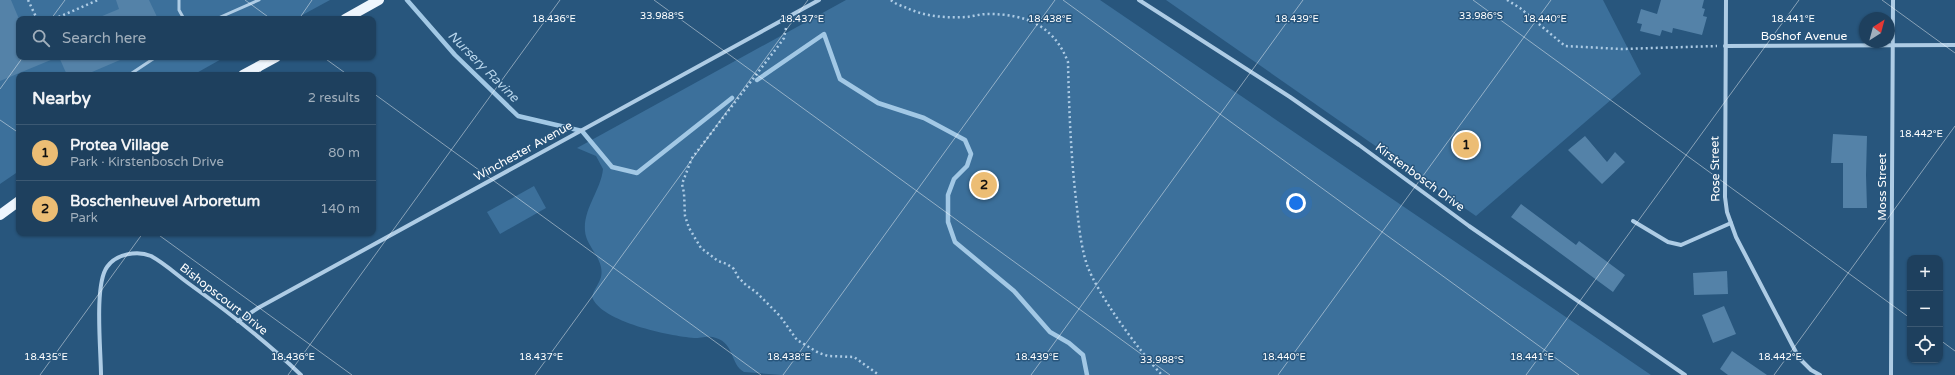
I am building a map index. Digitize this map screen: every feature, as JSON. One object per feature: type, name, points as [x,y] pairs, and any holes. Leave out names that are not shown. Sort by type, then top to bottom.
[{"type":"main road","points":[[350,16],[379,0]]},
{"type":"main road","points":[[248,72],[270,60]]},
{"type":"main road","points":[[0,215],[16,203]]},
{"type":"street","name":"Winchester Avenue","points":[[238,321],[258,308],[819,0]]},
{"type":"street","name":"Kirstenbosch Drive","points":[[1138,0],[1296,101],[1470,226],[1686,375]]},
{"type":"street","name":"Rose Street","points":[[1726,0],[1725,197],[1727,212],[1736,237],[1799,358],[1807,367],[1820,375]]},
{"type":"street","name":"Moss Street","points":[[1893,0],[1893,12]]},
{"type":"street","name":"Boshof Avenue","points":[[1895,46],[1955,45]]},
{"type":"street","name":"Boshof Avenue","points":[[1725,46],[1859,46]]},
{"type":"street","name":"Moss Street","points":[[1891,375],[1893,48]]},
{"type":"street","points":[[1633,221],[1668,242],[1681,245],[1731,224]]},
{"type":"street","name":"Bishopscourt Drive","points":[[101,375],[100,296],[102,278],[107,266],[128,253],[150,256],[238,321],[282,357],[300,375]]},
{"type":"lane","points":[[178,0],[179,10],[182,16]]},
{"type":"lane","points":[[223,16],[259,0]]},
{"type":"lane","points":[[134,72],[152,60]]},
{"type":"path","points":[[28,0],[36,16]]},
{"type":"path","points":[[61,16],[98,0]]},
{"type":"path","points":[[891,0],[919,14],[930,16],[966,17],[988,14],[1022,18],[1037,23],[1055,37],[1063,48],[1068,62],[1074,181],[1080,231],[1086,260],[1097,285],[1116,315],[1162,375]]},
{"type":"path","points":[[1506,0],[1520,8],[1565,46],[1622,49],[1725,46]]},
{"type":"path","points":[[786,18],[784,38],[692,158],[682,184],[685,216],[689,228],[701,248],[718,261],[727,264],[734,269],[738,277],[756,292],[780,316],[798,340],[824,355],[854,357],[879,375]]},
{"type":"shaded area","points":[[0,0],[330,0],[301,16],[16,16],[16,60],[220,60],[198,72],[16,72],[16,173],[0,184]]},
{"type":"shaded area","points":[[846,0],[1100,0],[1651,375],[782,375],[744,372],[736,364],[730,349],[722,341],[716,338],[683,337],[654,331],[637,326],[608,314],[598,306],[592,297],[600,280],[602,271],[598,259],[588,242],[585,231],[585,223],[589,207],[602,177],[603,169],[596,156],[577,148]]},
{"type":"shaded area","points":[[1166,0],[1603,0],[1641,74],[1476,216]]},
{"type":"shaded area","points":[[534,186],[546,208],[500,234],[487,212]]},
{"type":"building","points":[[0,0],[11,0],[18,16],[16,16],[16,60],[51,60],[22,72],[16,72],[16,74],[0,81]]},
{"type":"building","points":[[116,0],[149,0],[157,16],[102,16],[119,9]]},
{"type":"building","points":[[1661,0],[1704,0],[1702,8],[1705,9],[1703,16],[1707,17],[1702,35],[1673,28],[1672,33],[1662,30],[1660,36],[1640,31],[1642,24],[1637,23],[1641,9],[1657,14]]},
{"type":"building","points":[[60,60],[120,60],[92,72],[66,72]]},
{"type":"building","points":[[1833,134],[1867,136],[1867,208],[1843,208],[1843,163],[1831,163]]},
{"type":"building","points":[[1585,136],[1607,162],[1615,152],[1625,162],[1602,184],[1568,150]]},
{"type":"building","points":[[1521,204],[1576,245],[1579,241],[1625,275],[1613,292],[1511,217]]},
{"type":"building","points":[[1727,271],[1728,294],[1694,295],[1693,273]]},
{"type":"building","points":[[1724,306],[1736,334],[1713,343],[1702,315]]},
{"type":"building","points":[[1732,351],[1767,375],[1728,375],[1720,369]]},
{"type":"waterway","name":"Nursery Ravine","points":[[407,0],[455,55],[518,116],[582,131],[612,167],[637,173],[732,98]]},
{"type":"waterway","points":[[757,80],[824,34],[840,79],[878,103],[924,118],[965,140],[971,154],[967,166],[954,179],[948,195],[948,222],[955,242],[1014,291],[1050,332],[1069,343],[1083,355],[1087,375]]},
{"type":"place","name":"Protea Village","points":[[1466,145]]},
{"type":"place","name":"Boschenheuvel Arboretum","points":[[984,185]]}]
